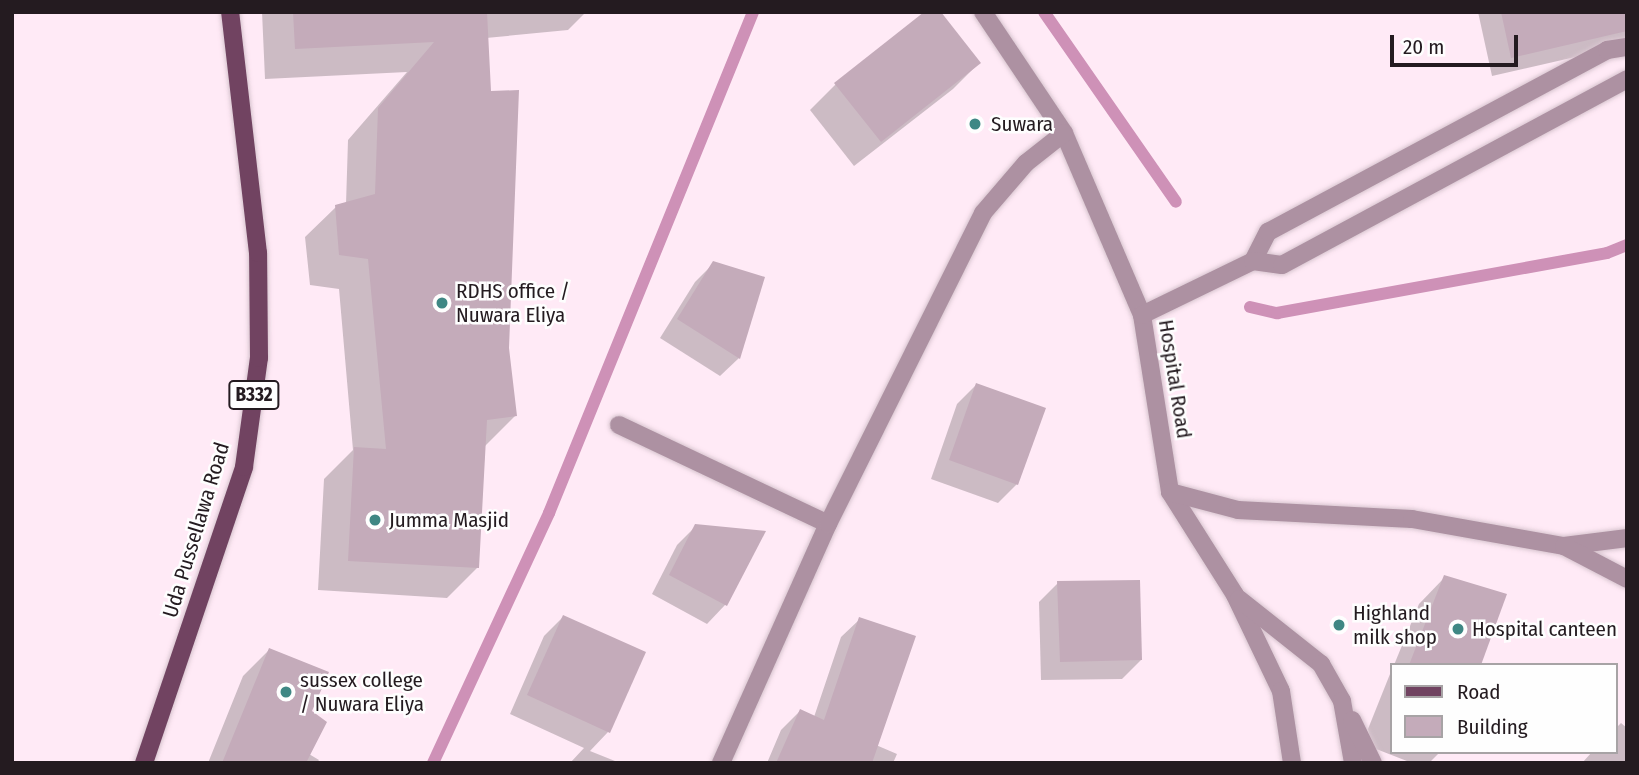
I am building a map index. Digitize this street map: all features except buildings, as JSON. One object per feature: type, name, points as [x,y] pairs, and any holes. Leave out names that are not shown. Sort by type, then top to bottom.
[{"type":"main road","name":"Uda Pussellawa Road","points":[[145,763],[244,467],[259,358],[257,253],[230,12]]},
{"type":"street","name":"Hospital Road","points":[[983,12],[1064,134],[1142,315],[1170,492],[1235,596],[1282,691],[1292,763]]},
{"type":"street","points":[[1253,261],[1268,232],[1607,50],[1627,47]]},
{"type":"street","points":[[1142,315],[1253,261],[1282,265],[1627,79]]},
{"type":"street","points":[[721,763],[828,524],[983,213],[1026,163],[1064,134]]},
{"type":"street","points":[[619,425],[828,524]]},
{"type":"street","points":[[1170,492],[1238,510],[1412,519],[1564,546],[1627,579]]},
{"type":"street","points":[[1564,546],[1624,537]]},
{"type":"street","points":[[1235,596],[1321,664],[1373,763]]},
{"type":"street","points":[[1342,701],[1353,763]]},
{"type":"waterway","points":[[433,763],[549,513],[753,12]]},
{"type":"waterway","points":[[1044,12],[1176,202]]},
{"type":"waterway","points":[[1250,307],[1277,313],[1607,253],[1627,245]]},
{"type":"place","name":"Suwara","points":[[975,124]]},
{"type":"place","name":"RDHS office / Nuwara Eliya","points":[[442,303]]},
{"type":"place","name":"Jumma Masjid","points":[[375,520]]},
{"type":"place","name":"Highland milk shop","points":[[1339,625]]},
{"type":"place","name":"Hospital canteen","points":[[1458,629]]},
{"type":"place","name":"sussex college / Nuwara Eliya","points":[[286,692]]}]
